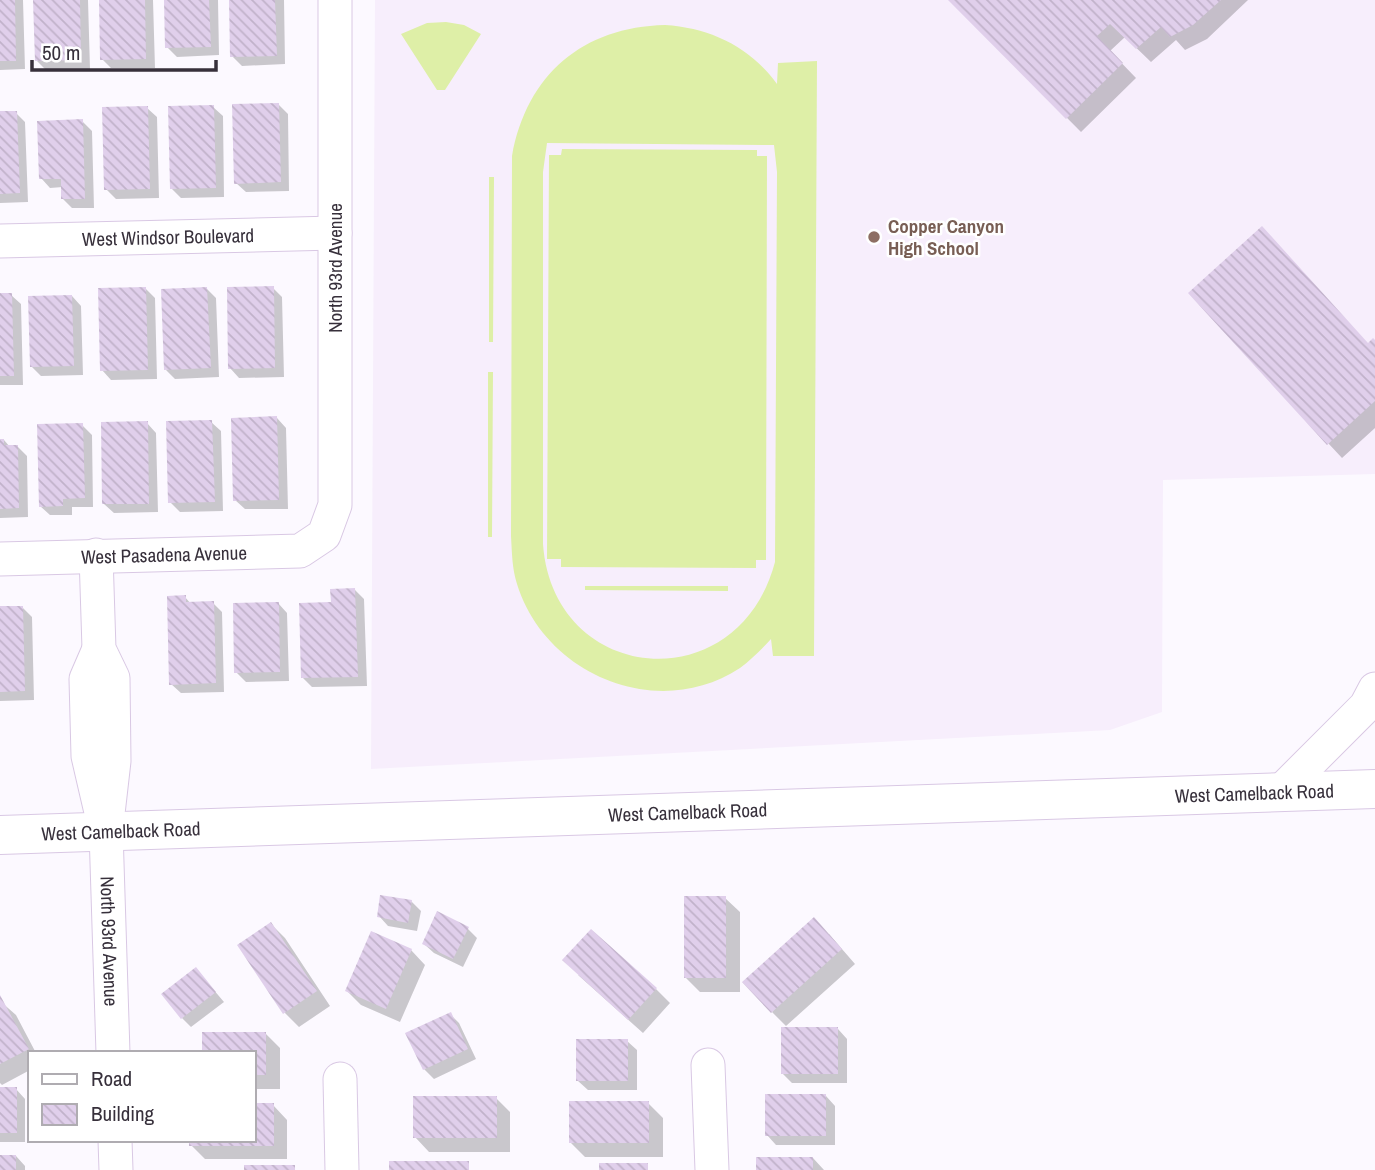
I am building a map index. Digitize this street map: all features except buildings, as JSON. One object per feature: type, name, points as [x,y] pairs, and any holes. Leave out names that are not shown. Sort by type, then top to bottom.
[{"type":"main road","name":"West Camelback Road","points":[[0,835],[1375,789]]},
{"type":"street","name":"North 93rd Avenue","points":[[324,535],[335,505],[335,0]]},
{"type":"street","name":"West Windsor Boulevard","points":[[0,241],[335,233]]},
{"type":"street","name":"West Pasadena Avenue","points":[[0,559],[300,551],[324,535]]},
{"type":"street","name":"North 93rd Avenue","points":[[96,555],[99,649],[113,678],[114,761],[106,831],[113,1051]]},
{"type":"street","points":[[1280,792],[1366,706],[1375,689]]},
{"type":"street","points":[[708,1065],[712,1170]]},
{"type":"street","points":[[340,1079],[342,1170]]},
{"type":"street","points":[[115,1142],[116,1170]]},
{"type":"shaded area","name":"Copper Canyon High School","points":[[375,0],[1375,0],[1375,474],[1163,480],[1162,712],[1110,730],[371,769]]},
{"type":"green space","points":[[427,23],[464,25],[481,34],[445,90],[437,90],[401,34]]},
{"type":"green space","points":[[665,25],[714,35],[755,60],[777,84],[778,63],[817,61],[814,656],[773,656],[771,639],[740,668],[708,684],[674,690],[641,689],[608,680],[578,665],[552,643],[531,616],[517,584],[511,536],[512,156],[531,101],[545,79],[563,60],[609,35],[635,28]],"holes":[[[547,143],[774,145],[777,172],[775,562],[755,607],[725,638],[688,655],[649,658],[611,649],[578,626],[554,591],[543,544],[543,172]]]},
{"type":"green space","points":[[562,149],[757,150],[757,156],[767,156],[766,560],[756,560],[756,568],[561,567],[561,559],[547,559],[549,155],[561,155]]},
{"type":"green space","points":[[489,177],[494,177],[493,342],[489,342]]},
{"type":"green space","points":[[488,372],[493,372],[492,537],[488,537]]},
{"type":"green space","points":[[585,586],[728,586],[728,591],[585,590]]},
{"type":"place","name":"Copper Canyon High School","points":[[874,237]]}]
